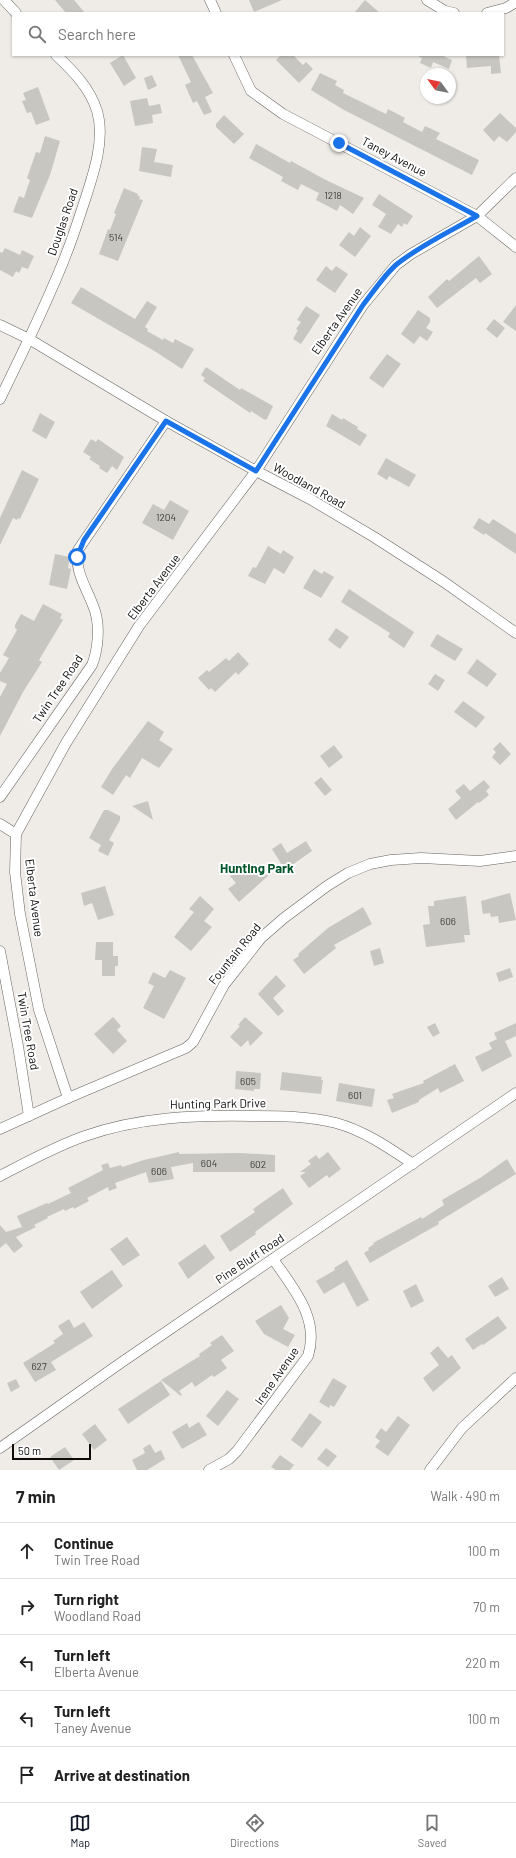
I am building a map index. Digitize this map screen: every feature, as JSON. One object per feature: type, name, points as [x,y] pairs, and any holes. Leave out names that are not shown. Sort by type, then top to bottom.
[{"type":"street","points":[[4,0],[15,12]]},
{"type":"street","points":[[210,0],[216,12]]},
{"type":"street","points":[[427,0],[445,11],[450,12]]},
{"type":"street","points":[[490,12],[506,8],[516,2]]},
{"type":"street","name":"Douglas Road","points":[[0,399],[68,252],[94,172],[100,128],[97,111],[89,92],[73,72],[57,56]]},
{"type":"street","name":"Taney Avenue","points":[[234,56],[251,91],[264,102],[283,114],[477,216],[516,247]]},
{"type":"street","name":"Elberta Avenue","points":[[68,1098],[39,1010],[20,914],[16,879],[16,834],[66,743],[139,626],[256,471],[359,311],[396,265],[411,254],[477,216],[516,178]]},
{"type":"street","name":"Woodland Road","points":[[0,325],[29,338],[166,421],[310,499],[374,537],[444,582],[516,633]]},
{"type":"street","name":"Twin Tree Road","points":[[0,797],[92,665],[96,653],[97,621],[95,611],[81,580],[77,563],[78,550],[166,421]]},
{"type":"street","points":[[0,824],[16,834]]},
{"type":"street","name":"Fountain Road","points":[[0,1129],[68,1098],[186,1048],[193,1042],[224,985],[261,938],[315,895],[348,873],[370,864],[391,860],[421,858],[480,861],[516,856]]},
{"type":"street","name":"Twin Tree Road","points":[[0,951],[18,1046],[29,1116]]},
{"type":"street","name":"Pine Bluff Road","points":[[0,1448],[273,1258],[516,1093]]},
{"type":"street","name":"Hunting Park Drive","points":[[0,1176],[84,1136],[144,1121],[203,1115],[296,1116],[336,1123],[377,1140],[413,1164]]},
{"type":"street","name":"Irene Avenue","points":[[209,1470],[229,1459],[250,1435],[308,1356],[311,1346],[312,1332],[304,1305],[273,1258]]},
{"type":"street","points":[[430,1470],[462,1428],[488,1402],[516,1378]]},
{"type":"building","points":[[55,0],[74,0],[84,12],[65,12]]},
{"type":"building","points":[[249,0],[282,0],[254,12]]},
{"type":"building","points":[[365,0],[379,12],[355,12]]},
{"type":"building","points":[[124,56],[136,78],[124,86],[110,63]]},
{"type":"building","points":[[178,56],[193,56],[213,93],[205,97],[212,112],[204,115],[197,101],[193,103],[185,85],[191,82]]},
{"type":"building","points":[[280,56],[294,56],[303,65],[306,62],[313,69],[299,83],[276,60]]},
{"type":"building","points":[[418,56],[443,56],[452,60],[449,68],[433,62],[431,68],[420,63],[422,58]]},
{"type":"building","points":[[466,56],[499,56],[501,73],[491,74],[491,66],[467,68]]},
{"type":"building","points":[[320,73],[337,81],[335,85],[344,90],[343,93],[386,114],[388,109],[405,118],[403,122],[422,132],[425,126],[440,133],[436,139],[479,160],[472,175],[344,110],[311,90]]},
{"type":"building","points":[[152,75],[157,86],[148,90],[144,78]]},
{"type":"building","points":[[38,87],[50,120],[36,125],[31,112],[27,113],[22,101],[26,100],[23,93]]},
{"type":"building","points":[[147,98],[149,106],[160,104],[162,113],[152,115],[153,123],[135,126],[130,101]]},
{"type":"building","points":[[500,113],[516,128],[516,132],[507,142],[499,136],[494,142],[483,130]]},
{"type":"building","points":[[224,115],[244,134],[234,144],[216,127],[216,124]]},
{"type":"building","points":[[45,136],[60,141],[50,175],[32,218],[13,212],[19,196],[24,198],[30,180],[27,178],[36,152],[40,153]]},
{"type":"building","points":[[256,144],[290,163],[291,161],[364,198],[353,214],[340,205],[337,211],[316,200],[319,193],[301,184],[298,190],[281,181],[283,177],[249,158]]},
{"type":"building","points":[[142,147],[157,149],[154,162],[173,165],[171,177],[139,171]]},
{"type":"building","points":[[124,188],[138,194],[137,195],[140,197],[139,199],[143,200],[118,261],[99,254],[108,229],[110,230],[116,214],[114,213]]},
{"type":"building","points":[[379,194],[413,216],[407,225],[404,223],[402,227],[398,224],[391,234],[378,227],[386,214],[372,205]]},
{"type":"building","points":[[360,227],[371,236],[355,257],[339,245],[349,232],[354,236]]},
{"type":"building","points":[[5,248],[20,255],[22,250],[34,256],[28,269],[22,267],[19,273],[16,271],[13,277],[0,270],[0,252],[2,253]]},
{"type":"building","points":[[479,256],[492,274],[480,283],[476,278],[437,308],[428,297],[447,279],[449,281]]},
{"type":"building","points":[[326,266],[332,271],[336,266],[348,274],[335,293],[316,280]]},
{"type":"building","points":[[81,287],[135,319],[147,301],[157,307],[145,327],[148,329],[147,331],[163,340],[164,338],[173,343],[175,339],[194,349],[182,369],[156,352],[71,303]]},
{"type":"building","points":[[516,305],[516,331],[503,322]]},
{"type":"building","points":[[306,306],[320,315],[301,344],[293,339],[298,330],[296,329],[301,322],[297,320]]},
{"type":"building","points":[[418,310],[430,318],[430,322],[426,328],[433,332],[427,341],[420,336],[414,344],[401,334]]},
{"type":"building","points":[[494,319],[505,328],[497,338],[486,329]]},
{"type":"building","points":[[387,354],[401,364],[383,388],[369,378]]},
{"type":"building","points":[[206,367],[240,390],[241,388],[273,406],[267,419],[265,420],[251,411],[250,413],[203,381],[205,378],[201,375]]},
{"type":"building","points":[[40,413],[55,422],[46,439],[32,431]]},
{"type":"building","points":[[332,414],[342,420],[343,418],[358,427],[357,429],[367,435],[360,446],[326,426]]},
{"type":"building","points":[[91,439],[96,442],[98,439],[124,457],[117,470],[112,466],[107,473],[99,468],[100,466],[89,459],[91,457],[83,452]]},
{"type":"building","points":[[386,458],[416,475],[409,487],[389,476],[387,480],[377,474]]},
{"type":"building","points":[[22,470],[39,479],[20,519],[18,518],[17,520],[13,518],[0,545],[0,518]]},
{"type":"building","points":[[170,500],[189,511],[173,540],[142,523],[153,504],[164,510]]},
{"type":"building","points":[[479,518],[489,524],[493,519],[516,534],[516,554],[485,533],[484,535],[473,528]]},
{"type":"building","points":[[268,546],[281,554],[283,550],[294,557],[284,574],[274,568],[265,584],[248,576],[253,567],[256,568]]},
{"type":"building","points":[[55,554],[70,557],[68,568],[71,569],[67,589],[49,585]]},
{"type":"building","points":[[314,569],[322,574],[324,571],[334,577],[321,598],[303,588]]},
{"type":"building","points":[[349,589],[414,632],[404,648],[388,637],[390,633],[341,602]]},
{"type":"building","points":[[43,604],[62,614],[60,618],[63,620],[39,660],[42,662],[23,692],[0,736],[0,697],[7,684],[0,681],[0,673],[9,658],[3,655],[17,630],[15,625],[21,614],[34,621]]},
{"type":"building","points":[[336,628],[349,637],[340,649],[328,640]]},
{"type":"building","points":[[437,634],[463,649],[455,661],[430,646]]},
{"type":"building","points":[[238,652],[249,664],[238,675],[236,672],[215,692],[211,688],[209,690],[198,678],[207,670],[209,672],[226,658],[229,661]]},
{"type":"building","points":[[477,659],[497,674],[487,687],[467,673]]},
{"type":"building","points":[[435,674],[445,680],[438,691],[428,684]]},
{"type":"building","points":[[463,701],[485,717],[476,728],[454,712]]},
{"type":"building","points":[[148,721],[164,732],[159,740],[173,749],[159,768],[142,758],[130,778],[126,775],[113,795],[101,787],[112,769]]},
{"type":"building","points":[[500,742],[511,754],[500,765],[492,757],[496,752],[493,749]]},
{"type":"building","points":[[334,745],[343,757],[329,768],[320,756]]},
{"type":"building","points":[[321,777],[332,790],[325,796],[314,783]]},
{"type":"building","points":[[484,780],[490,787],[486,791],[489,795],[456,820],[448,809],[461,798],[455,791],[464,784],[470,791]]},
{"type":"building","points":[[148,801],[153,820],[132,806]]},
{"type":"building","points":[[104,810],[108,810],[120,816],[120,820],[109,840],[114,843],[108,856],[98,851],[101,845],[89,838]]},
{"type":"building","points":[[306,841],[312,851],[285,870],[272,849],[281,843],[287,853]]},
{"type":"building","points":[[258,864],[268,876],[239,902],[228,889],[236,883],[230,876],[236,870],[240,874],[247,868],[250,871]]},
{"type":"building","points":[[105,886],[114,915],[98,920],[92,903],[84,906],[81,893]]},
{"type":"building","points":[[510,893],[516,920],[499,923],[498,916],[491,917],[490,913],[483,914],[481,901]]},
{"type":"building","points":[[200,896],[214,909],[204,921],[212,927],[191,951],[174,937],[194,912],[189,909]]},
{"type":"building","points":[[466,896],[470,935],[464,935],[465,942],[426,947],[423,925],[430,924],[428,906],[434,906],[434,901]]},
{"type":"building","points":[[363,907],[372,924],[334,945],[336,948],[304,974],[293,960],[299,956],[298,954],[328,928]]},
{"type":"building","points":[[96,942],[113,942],[113,956],[118,956],[118,966],[115,966],[115,976],[102,976],[102,960],[95,960]]},
{"type":"building","points":[[380,948],[384,963],[374,966],[370,951]]},
{"type":"building","points":[[510,968],[513,977],[499,982],[496,973]]},
{"type":"building","points":[[170,970],[186,978],[164,1019],[143,1008],[154,986],[148,983],[153,972],[165,978]]},
{"type":"building","points":[[276,975],[286,986],[273,998],[284,1011],[278,1016],[258,994]]},
{"type":"building","points":[[113,1017],[121,1026],[117,1030],[127,1041],[113,1054],[94,1034]]},
{"type":"building","points":[[245,1017],[263,1033],[250,1046],[248,1040],[241,1047],[230,1037],[240,1026],[238,1025]]},
{"type":"building","points":[[435,1023],[440,1033],[433,1037],[427,1027]]},
{"type":"building","points":[[516,1023],[516,1036],[505,1041],[512,1056],[482,1072],[475,1057],[492,1049],[489,1043],[497,1039],[494,1033]]},
{"type":"building","points":[[455,1064],[464,1081],[440,1093],[438,1088],[419,1100],[419,1102],[392,1113],[387,1100],[394,1098],[392,1094],[424,1083],[423,1081]]},
{"type":"building","points":[[236,1071],[261,1073],[260,1089],[254,1089],[254,1091],[235,1089]]},
{"type":"building","points":[[282,1072],[322,1077],[321,1094],[280,1090]]},
{"type":"building","points":[[339,1083],[375,1089],[372,1107],[336,1101]]},
{"type":"building","points":[[179,1152],[179,1154],[240,1153],[275,1155],[275,1172],[193,1172],[193,1163],[171,1167],[174,1179],[149,1183],[146,1172],[115,1183],[117,1188],[109,1191],[108,1187],[87,1198],[89,1201],[74,1209],[73,1207],[65,1211],[64,1209],[47,1217],[48,1218],[34,1225],[36,1227],[16,1237],[23,1246],[14,1253],[6,1243],[0,1248],[0,1225],[6,1232],[22,1227],[17,1216],[71,1193],[68,1188],[103,1170],[101,1165],[108,1163],[110,1168],[121,1165],[122,1167]]},
{"type":"building","points":[[328,1152],[341,1169],[329,1178],[327,1175],[309,1188],[300,1176],[306,1172],[300,1172],[311,1164],[308,1161],[316,1155],[319,1159]]},
{"type":"building","points":[[507,1159],[516,1174],[438,1222],[439,1224],[370,1263],[364,1253],[369,1250],[368,1248],[374,1244],[373,1243],[421,1217],[422,1219],[444,1205],[442,1200],[480,1178]]},
{"type":"building","points":[[283,1188],[293,1204],[255,1232],[256,1234],[230,1252],[220,1236],[255,1212],[253,1209]]},
{"type":"building","points":[[127,1237],[140,1255],[123,1266],[110,1249]]},
{"type":"building","points":[[205,1244],[215,1258],[188,1279],[178,1263]]},
{"type":"building","points":[[347,1260],[369,1300],[357,1307],[344,1282],[324,1294],[316,1281],[335,1270],[334,1268]]},
{"type":"building","points":[[112,1270],[123,1286],[92,1309],[80,1292]]},
{"type":"building","points":[[502,1277],[509,1289],[495,1297],[488,1286]]},
{"type":"building","points":[[416,1284],[424,1301],[411,1308],[403,1291]]},
{"type":"building","points":[[281,1305],[289,1318],[283,1329],[295,1335],[288,1347],[264,1334],[255,1321]]},
{"type":"building","points":[[498,1316],[507,1328],[483,1345],[482,1344],[473,1350],[465,1339]]},
{"type":"building","points":[[69,1319],[74,1328],[84,1322],[93,1336],[51,1362],[56,1370],[35,1382],[23,1363],[55,1343],[53,1341],[63,1334],[58,1326]]},
{"type":"building","points":[[222,1335],[234,1351],[221,1360],[227,1368],[214,1377],[212,1375],[195,1387],[192,1382],[179,1391],[182,1395],[181,1396],[161,1380],[200,1356],[199,1354],[212,1345],[210,1343]]},
{"type":"building","points":[[438,1346],[448,1358],[452,1355],[461,1368],[433,1392],[423,1378],[439,1365],[430,1353]]},
{"type":"building","points":[[333,1378],[347,1386],[334,1407],[330,1405],[329,1408],[319,1402]]},
{"type":"building","points":[[16,1379],[20,1387],[11,1392],[7,1383]]},
{"type":"building","points":[[161,1381],[170,1395],[128,1424],[118,1409]]},
{"type":"building","points":[[227,1390],[239,1399],[218,1426],[206,1416]]},
{"type":"building","points":[[310,1413],[322,1422],[302,1448],[291,1440]]},
{"type":"building","points":[[398,1416],[410,1425],[388,1456],[375,1447],[380,1441],[375,1437],[381,1428],[386,1432]]},
{"type":"building","points":[[199,1422],[207,1435],[182,1449],[172,1432],[187,1423],[189,1428]]},
{"type":"building","points":[[95,1424],[107,1440],[94,1450],[82,1434]]},
{"type":"building","points":[[150,1444],[155,1453],[161,1450],[165,1459],[147,1470],[137,1470],[132,1460],[145,1453],[143,1448]]},
{"type":"building","points":[[65,1447],[74,1460],[59,1470],[50,1457]]},
{"type":"building","points":[[326,1448],[337,1456],[328,1467],[317,1459]]},
{"type":"building","points":[[280,1455],[294,1465],[290,1470],[276,1470],[271,1467]]},
{"type":"district","name":"Hunting Park","points":[[257,868]]},
{"type":"route","points":[[77,557],[78,550],[93,526],[166,421],[256,471],[321,367],[363,305],[396,265],[411,254],[477,216],[339,143]]}]
